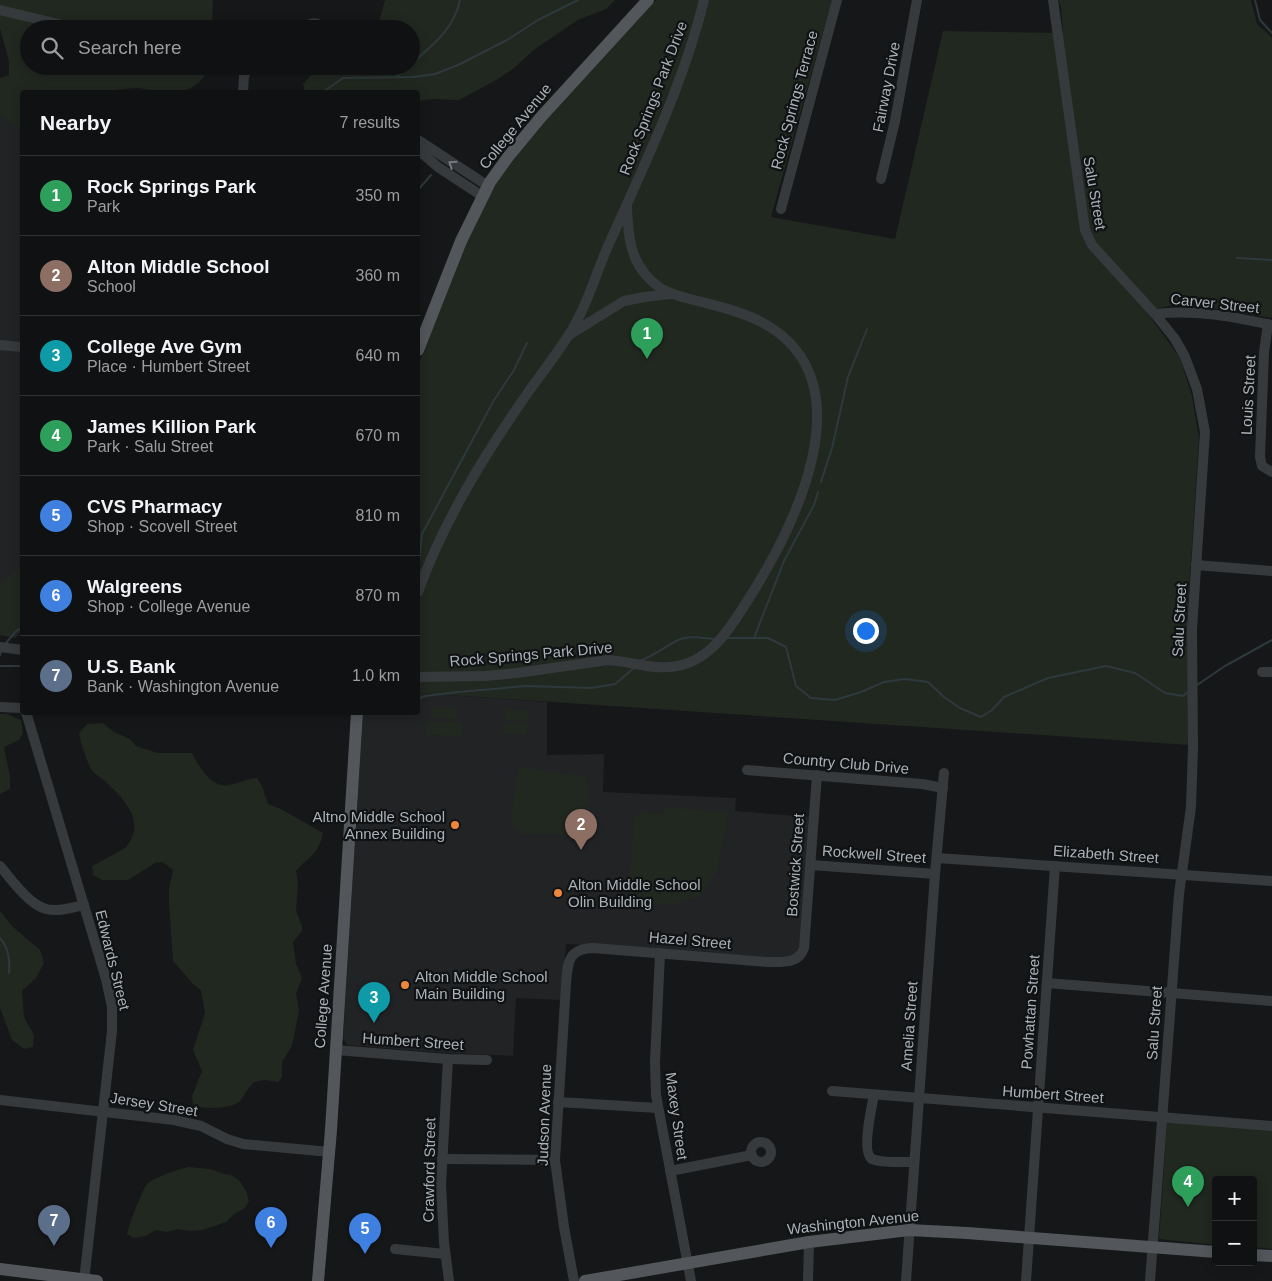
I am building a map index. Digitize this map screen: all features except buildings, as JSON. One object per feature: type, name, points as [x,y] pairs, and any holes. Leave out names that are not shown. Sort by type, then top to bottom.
[{"type":"main road","name":"College Avenue","points":[[420,345],[460,240],[485,191],[508,157],[541,117],[648,0]]},
{"type":"main road","name":"College Avenue","points":[[318,1281],[330,1152],[357,715]]},
{"type":"main road","name":"Washington Avenue","points":[[586,1281],[809,1242],[909,1230],[1212,1252]]},
{"type":"main road","points":[[1257,1255],[1272,1256]]},
{"type":"main road","points":[[0,1270],[88,1281]]},
{"type":"street","name":"Rock Springs Park Drive","points":[[420,587],[438,540],[474,475],[502,431],[569,335],[627,206],[683,69],[704,0]]},
{"type":"street","name":"Rock Springs Terrace","points":[[781,209],[837,0]]},
{"type":"street","name":"Fairway Drive","points":[[881,179],[895,121],[917,0]]},
{"type":"street","name":"Salu Street","points":[[1053,0],[1085,230],[1092,245],[1176,339],[1197,389],[1203,416],[1205,448],[1192,649],[1192,789],[1189,825],[1181,874],[1150,1281]]},
{"type":"street","points":[[0,10],[42,20]]},
{"type":"street","points":[[243,90],[246,75]]},
{"type":"street","points":[[420,142],[485,191]]},
{"type":"street","points":[[420,152],[438,167],[485,191]]},
{"type":"street","name":"Rock Springs Park Drive","points":[[420,678],[517,674],[608,660],[621,660],[652,667],[672,667],[688,663],[704,654],[730,628],[773,556],[788,526],[805,482],[817,434],[815,390],[809,370],[792,344],[778,331],[750,317],[672,294],[657,286],[635,258],[628,234],[627,206]]},
{"type":"street","name":"Rock Springs Park Drive","points":[[569,335],[624,301],[644,296],[672,294]]},
{"type":"street","name":"Carver Street","points":[[1155,314],[1180,312],[1243,319],[1270,325]]},
{"type":"street","name":"Louis Street","points":[[1270,325],[1262,391],[1260,457],[1262,466],[1272,472]]},
{"type":"street","points":[[0,345],[20,347]]},
{"type":"street","points":[[1196,566],[1272,571]]},
{"type":"street","points":[[0,647],[20,647]]},
{"type":"street","points":[[0,707],[20,708]]},
{"type":"street","name":"Edwards Street","points":[[27,715],[84,905],[112,1007],[112,1031],[88,1281]]},
{"type":"street","name":"Country Club Drive","points":[[747,770],[922,784],[943,788]]},
{"type":"street","name":"Amelia Street","points":[[906,1281],[944,772]]},
{"type":"street","name":"Bostwick Street","points":[[800,956],[804,948],[817,776]]},
{"type":"street","name":"Elizabeth Street","points":[[937,858],[1272,881]]},
{"type":"street","name":"Rockwell Street","points":[[811,865],[935,874]]},
{"type":"street","points":[[0,866],[40,908],[54,910],[84,905]]},
{"type":"street","name":"Powhattan Street","points":[[1026,1281],[1055,866]]},
{"type":"street","name":"Hazel Street","points":[[576,951],[583,948],[593,948],[785,962],[800,956]]},
{"type":"street","name":"Judson Avenue","points":[[574,1281],[564,1227],[555,1160],[566,984],[570,960],[576,951]]},
{"type":"street","name":"Maxey Street","points":[[660,952],[655,1084],[691,1281]]},
{"type":"street","points":[[1047,983],[1272,1000]]},
{"type":"street","name":"Humbert Street","points":[[336,1050],[448,1059],[487,1060]]},
{"type":"street","name":"Crawford Street","points":[[448,1059],[441,1208],[449,1281]]},
{"type":"street","name":"Humbert Street","points":[[832,1091],[1272,1126]]},
{"type":"street","points":[[874,1095],[867,1140],[868,1155],[873,1159],[914,1162]]},
{"type":"street","name":"Jersey Street","points":[[0,1100],[190,1123],[243,1144],[330,1152]]},
{"type":"street","points":[[558,1102],[658,1108]]},
{"type":"street","points":[[670,1171],[752,1155]]},
{"type":"street","points":[[442,1159],[555,1160]]},
{"type":"street","points":[[808,1281],[809,1242]]},
{"type":"street","points":[[395,1249],[445,1254]]},
{"type":"shaded area","points":[[0,0],[213,0],[212,20],[20,20],[20,75],[205,75],[197,84],[186,90],[149,90],[138,88],[116,90],[20,90],[20,129],[0,115],[0,78],[9,75],[9,61],[0,28]]},
{"type":"shaded area","points":[[385,0],[615,0],[606,9],[578,20],[535,49],[514,68],[498,79],[459,100],[420,101],[420,90],[304,90],[303,84],[311,75],[420,75],[420,20],[379,20]]},
{"type":"shaded area","points":[[656,0],[832,0],[771,217],[895,239],[943,31],[1063,33],[1061,7],[1058,0],[1251,0],[1257,24],[1272,37],[1272,318],[1182,303],[1146,311],[1180,358],[1192,396],[1199,439],[1187,621],[1189,745],[420,693],[420,360],[472,227],[490,191],[573,87]]},
{"type":"shaded area","points":[[0,104],[20,106],[20,587],[0,613]]},
{"type":"shaded area","points":[[20,568],[20,633],[15,638],[0,635],[0,584]]},
{"type":"shaded area","points":[[420,693],[547,702],[547,755],[604,754],[603,792],[736,798],[735,811],[809,817],[801,940],[797,952],[791,956],[784,958],[566,944],[561,1000],[516,998],[513,1056],[347,1045],[343,1039],[363,715],[420,715]]},
{"type":"shaded area","points":[[433,707],[456,707],[456,719],[433,718]]},
{"type":"shaded area","points":[[505,709],[528,710],[528,721],[505,720]]},
{"type":"shaded area","points":[[0,714],[7,714],[21,720],[23,733],[19,740],[4,747],[10,777],[10,789],[0,794]]},
{"type":"shaded area","points":[[429,722],[462,722],[461,736],[425,735]]},
{"type":"shaded area","points":[[103,723],[114,732],[130,739],[136,746],[158,753],[192,753],[206,775],[217,784],[230,785],[257,778],[268,804],[281,809],[323,833],[316,851],[296,871],[298,883],[296,911],[302,931],[293,942],[296,964],[302,978],[296,993],[299,1011],[292,1046],[282,1062],[282,1077],[278,1082],[265,1080],[254,1082],[240,1101],[231,1106],[204,1108],[193,1106],[192,1096],[202,1071],[193,1050],[205,1013],[201,990],[193,984],[173,961],[169,888],[173,870],[163,862],[155,863],[128,880],[102,880],[93,875],[92,866],[126,847],[132,838],[134,829],[134,820],[126,803],[106,782],[93,772],[83,747],[79,733],[87,724]]},
{"type":"shaded area","points":[[505,723],[528,723],[527,734],[504,734]]},
{"type":"shaded area","points":[[518,766],[587,777],[589,800],[581,835],[522,834],[511,822]]},
{"type":"shaded area","points":[[664,807],[727,812],[726,831],[717,870],[701,895],[674,904],[628,903],[634,817],[641,812],[663,814]]},
{"type":"shaded area","points":[[0,911],[12,926],[40,950],[44,963],[36,978],[22,991],[24,1017],[34,1035],[33,1047],[24,1049],[12,1040],[0,1008]]},
{"type":"shaded area","points":[[1167,1122],[1272,1130],[1272,1249],[1257,1247],[1257,1176],[1212,1176],[1212,1245],[1159,1239]]},
{"type":"shaded area","points":[[188,1167],[210,1169],[231,1175],[239,1180],[246,1191],[249,1201],[245,1208],[234,1214],[226,1222],[203,1230],[189,1231],[178,1229],[167,1232],[156,1230],[145,1236],[134,1238],[127,1234],[133,1215],[148,1183]]},
{"type":"waterway","points":[[420,56],[448,28],[460,0]]},
{"type":"waterway","points":[[326,90],[343,78],[414,77],[435,74],[458,65],[507,40],[538,20],[578,0]]},
{"type":"waterway","points":[[1255,0],[1260,20],[1272,33]]},
{"type":"waterway","points":[[420,188],[431,175]]},
{"type":"waterway","points":[[1237,258],[1272,260]]},
{"type":"waterway","points":[[821,482],[832,448],[848,377],[867,329]]},
{"type":"waterway","points":[[420,552],[422,534],[494,400],[514,370],[527,343]]},
{"type":"waterway","points":[[754,638],[784,561],[814,505],[818,492]]},
{"type":"waterway","points":[[6,643],[20,629]]},
{"type":"waterway","points":[[642,660],[682,638],[714,639]]},
{"type":"waterway","points":[[727,638],[768,638],[786,647],[796,686],[811,698],[835,700],[884,682],[905,679],[928,682],[944,697],[960,708],[981,717],[992,710],[1004,697],[1048,678],[1106,666],[1135,673],[1165,693],[1183,696],[1189,691]]},
{"type":"waterway","points":[[1197,685],[1225,666],[1272,640]]},
{"type":"waterway","points":[[0,666],[20,666]]},
{"type":"waterway","points":[[420,698],[458,692],[526,686],[591,688],[615,684],[634,668]]},
{"type":"waterway","points":[[0,938],[8,955],[9,973]]},
{"type":"place","name":"Rock Springs Park","points":[[647,359]]},
{"type":"place","name":"Altno Middle School Annex Building","points":[[455,825]]},
{"type":"place","name":"Alton Middle School","points":[[581,850]]},
{"type":"place","name":"Alton Middle School Olin Building","points":[[558,893]]},
{"type":"place","name":"Alton Middle School Main Building","points":[[405,985]]},
{"type":"place","name":"College Ave Gym","points":[[374,1023]]},
{"type":"place","name":"James Killion Park","points":[[1188,1207]]},
{"type":"place","name":"U.S. Bank","points":[[54,1246]]},
{"type":"place","name":"Walgreens","points":[[271,1248]]},
{"type":"place","name":"CVS Pharmacy","points":[[365,1254]]}]
